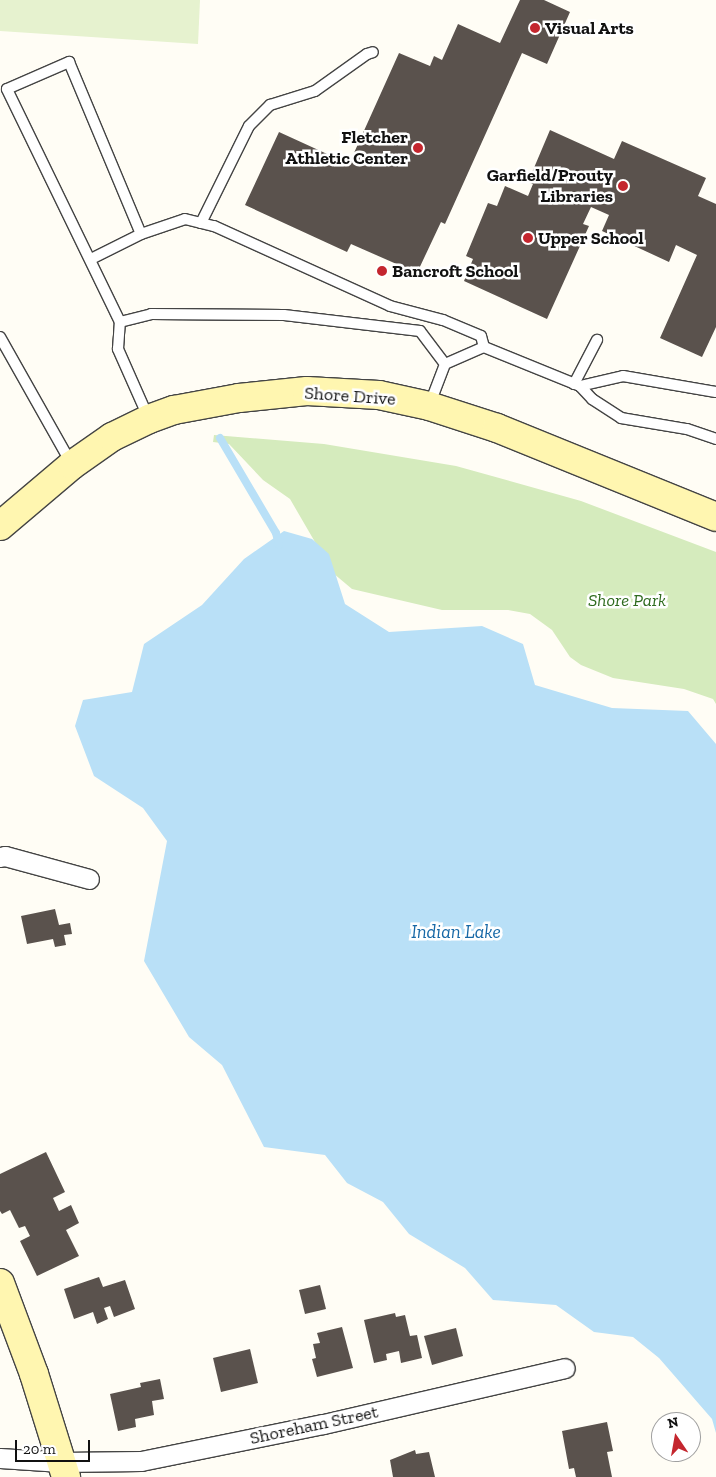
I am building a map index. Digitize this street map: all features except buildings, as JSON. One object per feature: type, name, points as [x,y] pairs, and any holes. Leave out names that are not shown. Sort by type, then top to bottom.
[{"type":"main road","name":"Shore Drive","points":[[0,526],[72,465],[112,437],[149,419],[216,402],[307,392],[379,395],[429,406],[491,426],[716,518]]},
{"type":"main road","points":[[0,1283],[34,1374],[64,1469]]},
{"type":"street","points":[[0,857],[6,856],[89,879]]},
{"type":"street","name":"Shoreham Street","points":[[0,1458],[64,1469],[141,1461],[323,1424],[565,1368]]},
{"type":"lane","points":[[200,223],[249,126],[270,105],[315,91],[367,54],[374,52]]},
{"type":"lane","points":[[141,234],[68,62],[7,89],[120,322],[118,348],[149,419]]},
{"type":"lane","points":[[91,259],[141,234],[185,219],[214,226],[390,306],[443,320],[482,336],[484,347]]},
{"type":"lane","points":[[120,322],[151,314],[284,315],[420,331],[445,364]]},
{"type":"lane","points":[[0,337],[72,465]]},
{"type":"lane","points":[[577,385],[597,340]]},
{"type":"lane","points":[[429,406],[445,364],[484,347],[577,385],[592,399],[621,418],[688,428],[716,439]]},
{"type":"lane","points":[[577,385],[623,376],[716,392]]},
{"type":"green space","points":[[0,0],[200,0],[198,44],[0,31]]},
{"type":"green space","name":"Shore Park","points":[[214,435],[324,444],[456,466],[581,501],[716,552],[716,704],[713,699],[684,689],[613,678],[581,665],[570,657],[552,630],[530,614],[508,610],[442,610],[352,589],[333,573],[290,499],[263,480],[229,444],[213,442]]},
{"type":"water","name":"Indian Lake","points":[[284,531],[312,539],[329,554],[345,604],[389,632],[482,626],[523,644],[535,685],[612,708],[688,711],[716,744],[716,1433],[712,1419],[659,1358],[633,1337],[594,1332],[556,1305],[493,1300],[465,1268],[409,1234],[383,1202],[347,1183],[325,1155],[264,1147],[222,1065],[189,1037],[144,961],[167,841],[143,808],[94,776],[75,726],[83,700],[132,692],[144,644],[202,605],[244,559]]},
{"type":"waterway","points":[[220,438],[276,533],[279,545]]},
{"type":"place","name":"Visual Arts","points":[[535,28]]},
{"type":"place","name":"Fletcher Athletic Center","points":[[418,148]]},
{"type":"place","name":"Garfield/Prouty Libraries","points":[[623,186]]},
{"type":"place","name":"Upper School","points":[[528,238]]},
{"type":"place","name":"Bancroft School","points":[[382,271]]}]
